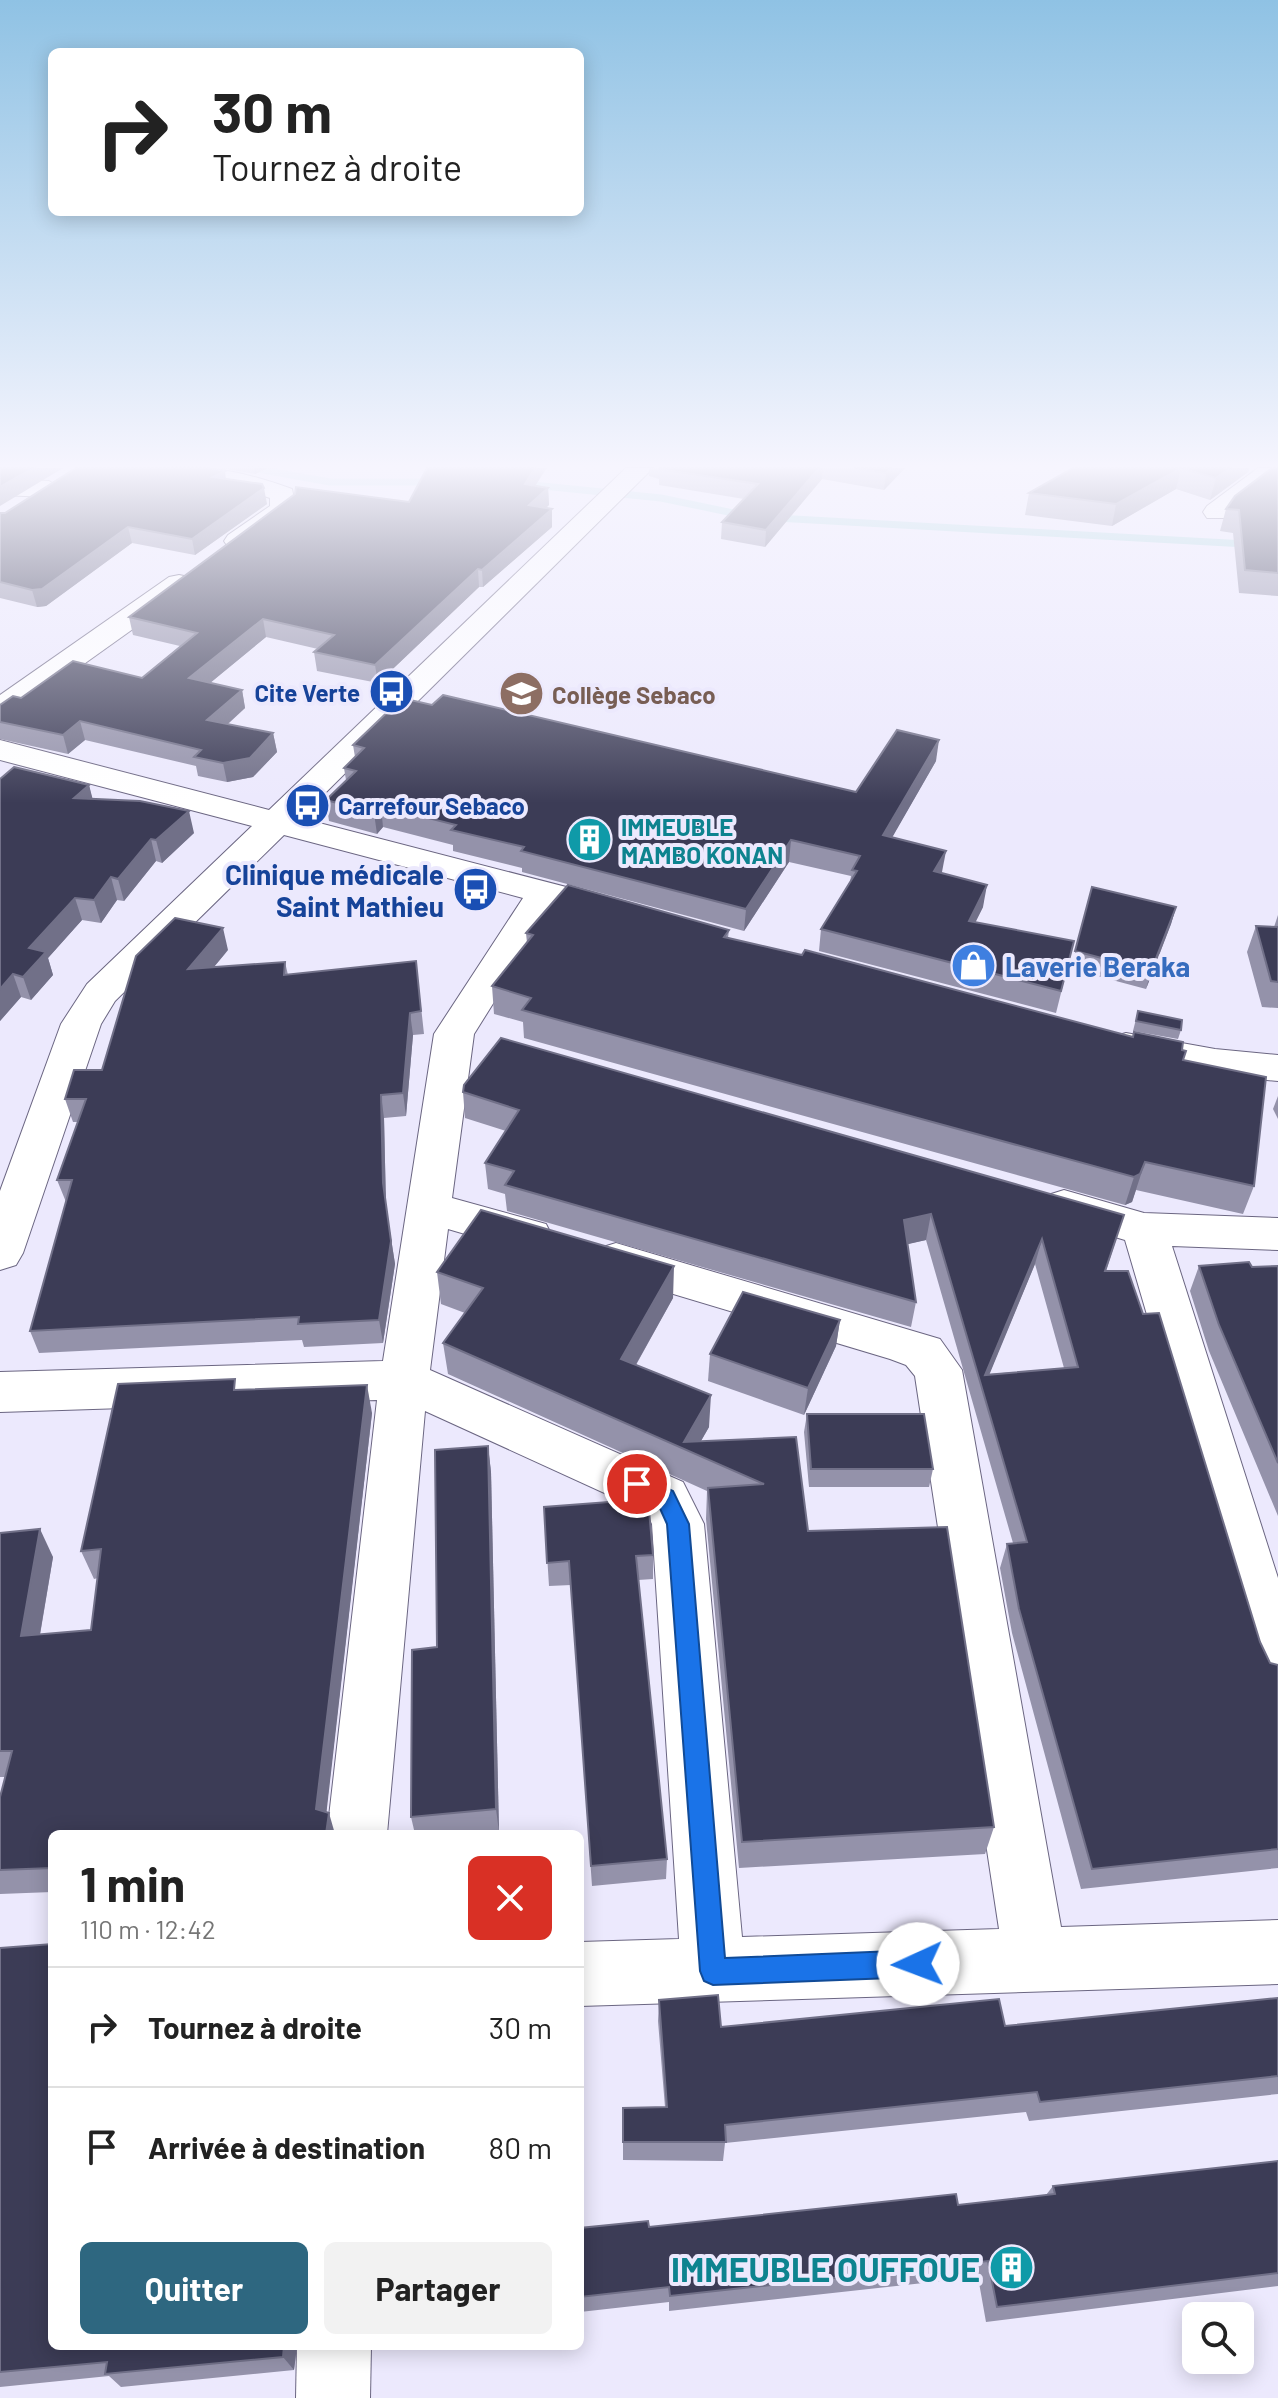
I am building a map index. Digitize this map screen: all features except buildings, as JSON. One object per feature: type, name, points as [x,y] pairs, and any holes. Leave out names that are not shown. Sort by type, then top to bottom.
[{"type":"street","points":[[0,709],[182,580]]},
{"type":"street","points":[[0,1253],[88,1014],[101,993],[524,580]]},
{"type":"street","points":[[3,755],[546,891],[646,920]]},
{"type":"street","points":[[357,1830],[404,1380],[454,1034],[546,891]]},
{"type":"street","points":[[454,1034],[500,1047]]},
{"type":"street","points":[[1092,1039],[1215,1062],[1278,1068]]},
{"type":"street","points":[[1021,1194],[1144,1229],[1278,1234]]},
{"type":"street","points":[[429,1207],[901,1344],[923,1352],[938,1370],[1035,1959]]},
{"type":"street","points":[[1144,1229],[1278,1665]]},
{"type":"street","points":[[0,1392],[404,1380],[665,1497],[678,1524],[713,1971]]},
{"type":"street","points":[[584,1974],[1278,1952]]},
{"type":"street","points":[[333,2398],[334,2350]]},
{"type":"place","name":"Cite Verte","points":[[391,692]]},
{"type":"place","name":"Collège Sebaco","points":[[521,694]]},
{"type":"place","name":"Carrefour Sebaco","points":[[307,805]]},
{"type":"place","name":"IMMEUBLE MAMBO KONAN","points":[[590,840]]},
{"type":"place","name":"Clinique médicale Saint Mathieu","points":[[475,890]]},
{"type":"place","name":"Laverie Beraka","points":[[974,966]]},
{"type":"place","name":"IMMEUBLE OUFFOUE","points":[[1011,2268]]},
{"type":"route","points":[[637,1484],[665,1497],[678,1524],[713,1971],[918,1964]]}]
